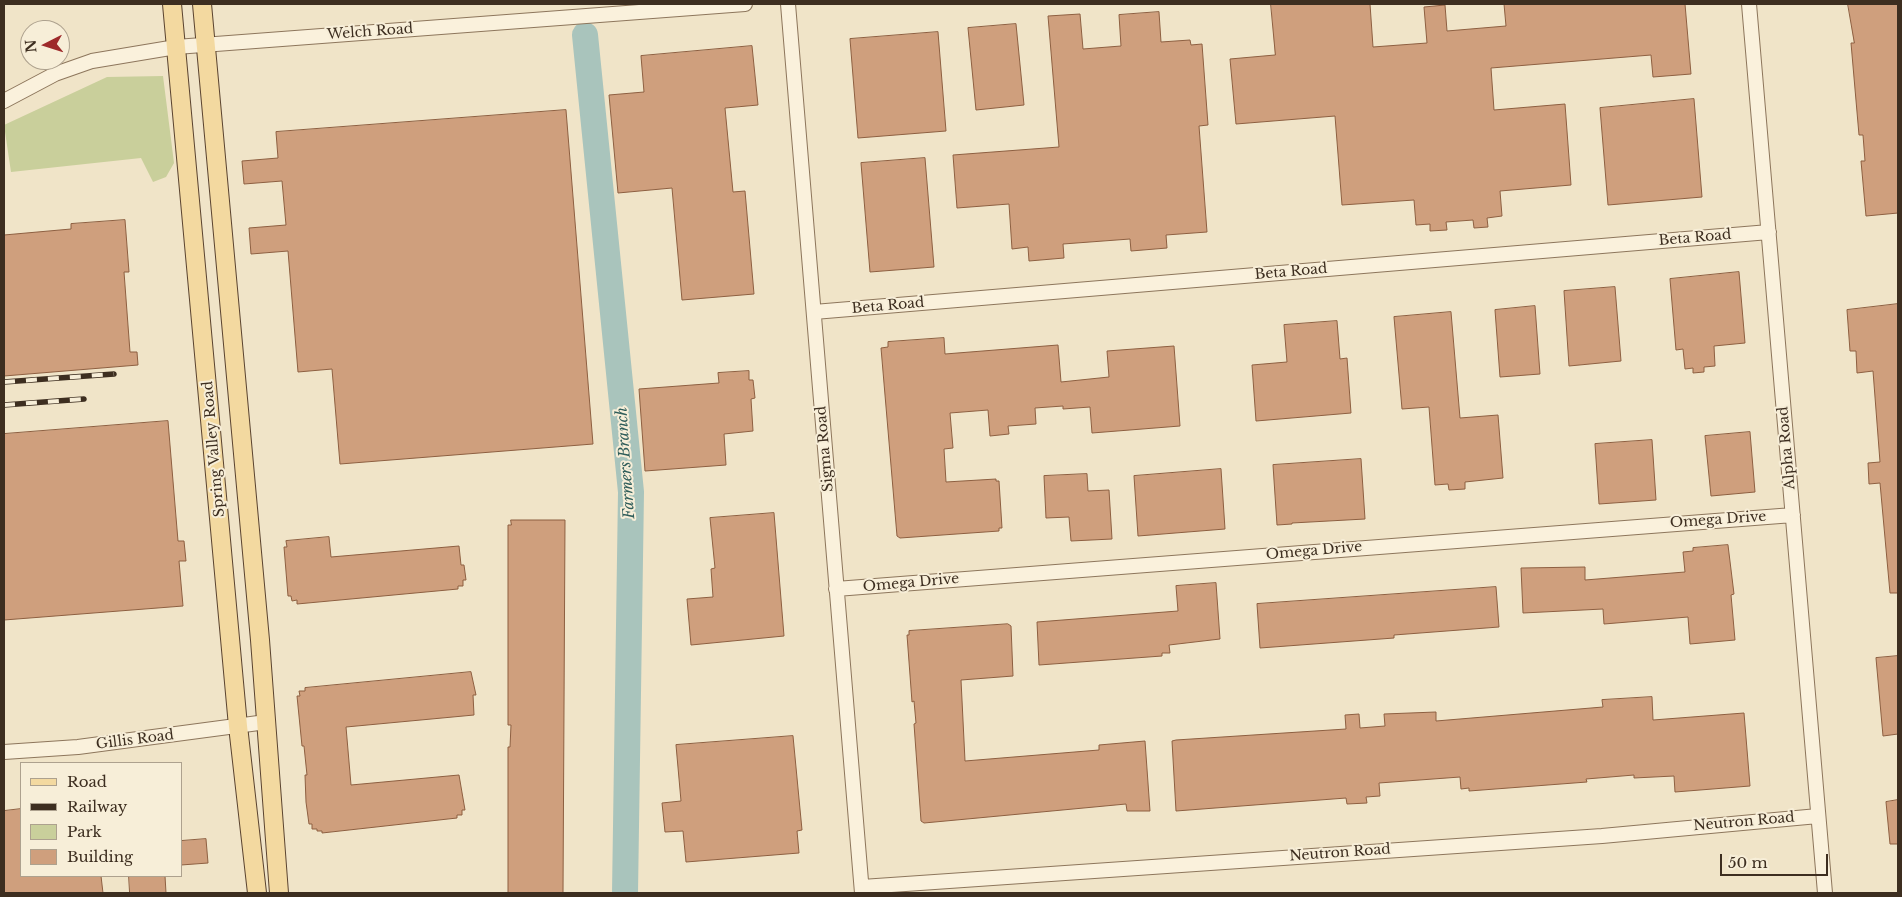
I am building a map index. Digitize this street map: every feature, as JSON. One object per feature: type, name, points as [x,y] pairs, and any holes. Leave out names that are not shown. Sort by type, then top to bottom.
[{"type":"main road","name":"Spring Valley Road","points":[[172,4],[217,479],[238,726],[257,893]]},
{"type":"main road","name":"Spring Valley Road","points":[[202,4],[246,478],[279,893]]},
{"type":"main road","points":[[217,479],[246,478]]},
{"type":"street","name":"Welch Road","points":[[4,101],[55,74],[92,61],[176,47],[614,9],[745,4]]},
{"type":"street","name":"Sigma Road","points":[[788,4],[862,890]]},
{"type":"street","name":"Alpha Road","points":[[1749,4],[1825,893]]},
{"type":"street","name":"Beta Road","points":[[814,312],[1768,232]]},
{"type":"street","name":"Omega Drive","points":[[836,589],[1793,515]]},
{"type":"street","name":"Gillis Road","points":[[4,752],[78,747],[266,722]]},
{"type":"street","name":"Neutron Road","points":[[862,890],[1602,836],[1818,816]]},
{"type":"green space","points":[[163,76],[174,163],[166,177],[153,182],[141,158],[11,172],[4,125],[107,77]]},
{"type":"building","points":[[1271,4],[1370,4],[1373,47],[1427,43],[1424,7],[1445,5],[1447,31],[1506,26],[1504,4],[1685,4],[1691,74],[1653,77],[1651,55],[1491,68],[1494,110],[1565,104],[1571,185],[1500,191],[1502,216],[1487,218],[1488,227],[1474,228],[1473,220],[1446,222],[1447,230],[1430,231],[1430,224],[1416,225],[1414,200],[1342,205],[1335,116],[1236,124],[1230,59],[1275,55]]},
{"type":"building","points":[[1848,4],[1898,4],[1898,213],[1866,216],[1861,161],[1865,161],[1863,135],[1859,135],[1851,43],[1854,43]]},
{"type":"building","points":[[1159,12],[1161,42],[1190,40],[1191,45],[1202,44],[1208,125],[1199,126],[1207,232],[1166,235],[1167,248],[1131,251],[1130,239],[1063,244],[1064,258],[1029,261],[1028,247],[1012,249],[1009,204],[957,208],[953,155],[1059,147],[1048,16],[1080,14],[1083,49],[1121,46],[1119,15]]},
{"type":"building","points":[[1016,24],[1024,105],[976,110],[968,28]]},
{"type":"building","points":[[938,32],[946,131],[858,138],[850,39]]},
{"type":"building","points":[[752,46],[758,105],[725,108],[733,192],[745,191],[754,294],[682,300],[672,188],[618,193],[609,95],[644,92],[641,56]]},
{"type":"building","points":[[1694,99],[1702,197],[1608,205],[1600,108]]},
{"type":"building","points":[[566,110],[593,444],[340,464],[332,369],[298,372],[288,251],[251,254],[249,228],[286,225],[282,181],[244,184],[242,161],[278,158],[276,132]]},
{"type":"building","points":[[925,158],[934,267],[870,272],[861,163]]},
{"type":"building","points":[[125,220],[129,272],[124,272],[130,352],[137,352],[138,365],[4,376],[4,235],[71,229],[71,224]]},
{"type":"building","points":[[1739,272],[1745,343],[1714,346],[1715,366],[1704,367],[1704,372],[1693,373],[1693,368],[1685,369],[1683,349],[1676,350],[1670,279]]},
{"type":"building","points":[[1615,287],[1621,361],[1569,366],[1564,291]]},
{"type":"building","points":[[1898,304],[1898,593],[1890,593],[1880,483],[1869,484],[1868,463],[1880,462],[1873,371],[1857,373],[1856,351],[1850,351],[1847,310]]},
{"type":"building","points":[[1535,306],[1540,374],[1500,377],[1495,310]]},
{"type":"building","points":[[1451,312],[1460,418],[1498,415],[1503,478],[1465,482],[1465,489],[1449,490],[1448,484],[1435,485],[1429,407],[1402,409],[1394,317]]},
{"type":"building","points":[[1337,321],[1340,359],[1347,358],[1351,413],[1256,421],[1252,365],[1287,362],[1284,325]]},
{"type":"building","points":[[944,338],[945,354],[1058,345],[1061,382],[1109,377],[1107,351],[1174,346],[1180,426],[1092,433],[1090,407],[1063,409],[1063,406],[1035,408],[1036,424],[1008,426],[1009,434],[990,436],[988,410],[950,413],[953,448],[944,449],[946,482],[996,479],[996,481],[999,481],[1002,528],[999,528],[999,531],[900,538],[897,536],[881,348],[888,347],[888,342]]},
{"type":"building","points":[[749,371],[749,380],[753,380],[755,398],[751,399],[753,431],[724,434],[726,465],[645,471],[639,389],[719,383],[718,373]]},
{"type":"building","points":[[168,421],[178,541],[184,541],[186,561],[179,561],[183,606],[4,620],[4,434]]},
{"type":"building","points":[[1750,432],[1755,492],[1711,496],[1705,436]]},
{"type":"building","points":[[1652,440],[1656,500],[1599,504],[1595,444]]},
{"type":"building","points":[[1361,459],[1365,519],[1277,525],[1273,465]]},
{"type":"building","points":[[1221,469],[1225,529],[1138,536],[1134,476]]},
{"type":"building","points":[[1087,474],[1088,491],[1109,490],[1112,539],[1071,541],[1069,517],[1046,518],[1044,476]]},
{"type":"building","points":[[774,513],[784,636],[691,645],[687,599],[713,597],[711,569],[715,568],[710,518]]},
{"type":"building","points":[[511,520],[565,520],[563,893],[508,893],[508,747],[510,747],[511,725],[508,725],[508,525],[511,525]]},
{"type":"building","points":[[329,537],[331,557],[459,546],[461,565],[464,565],[466,580],[463,580],[463,586],[458,586],[458,589],[297,604],[297,600],[292,601],[291,596],[288,596],[284,547],[287,547],[286,541]]},
{"type":"building","points":[[1728,545],[1734,594],[1731,595],[1735,640],[1690,644],[1688,617],[1604,624],[1603,609],[1523,613],[1521,568],[1585,567],[1585,580],[1685,572],[1683,552],[1693,551],[1693,548]]},
{"type":"building","points":[[1216,583],[1220,639],[1169,645],[1170,653],[1162,653],[1162,656],[1039,665],[1037,622],[1178,611],[1176,586]]},
{"type":"building","points":[[1496,587],[1499,627],[1394,635],[1394,638],[1260,648],[1257,604]]},
{"type":"building","points":[[1008,624],[1011,626],[1013,676],[961,680],[965,761],[1099,750],[1099,745],[1145,741],[1150,811],[1127,811],[1126,804],[924,823],[921,821],[914,724],[916,723],[914,701],[912,702],[907,635],[909,635],[909,631]]},
{"type":"building","points":[[1898,656],[1898,734],[1883,736],[1876,658]]},
{"type":"building","points":[[471,672],[476,695],[473,695],[474,715],[346,727],[351,785],[459,775],[465,810],[462,810],[462,815],[457,815],[457,818],[322,833],[322,831],[317,831],[317,829],[312,829],[312,824],[309,824],[306,802],[305,775],[307,775],[297,696],[300,696],[299,691],[305,691],[305,688]]},
{"type":"building","points":[[1652,697],[1653,720],[1744,713],[1750,786],[1675,792],[1674,776],[1634,778],[1634,775],[1586,779],[1587,782],[1469,791],[1469,788],[1461,789],[1460,777],[1379,783],[1380,796],[1366,797],[1367,803],[1347,804],[1346,798],[1176,811],[1172,741],[1176,740],[1346,729],[1345,715],[1359,714],[1360,728],[1385,726],[1384,714],[1436,712],[1436,721],[1603,707],[1602,700]]},
{"type":"building","points":[[793,736],[802,830],[797,831],[799,853],[686,862],[683,831],[665,832],[662,803],[681,801],[676,745]]},
{"type":"building","points":[[1898,800],[1898,844],[1890,844],[1886,802]]},
{"type":"building","points":[[20,809],[20,877],[101,877],[103,893],[4,893],[4,811]]},
{"type":"building","points":[[206,839],[208,863],[182,865],[182,841]]},
{"type":"building","points":[[129,877],[165,877],[166,893],[130,893]]},
{"type":"waterway","name":"Farmers Branch","points":[[585,35],[631,492],[625,893]]},
{"type":"railway","points":[[4,382],[114,374]]},
{"type":"railway","points":[[4,405],[84,399]]}]
